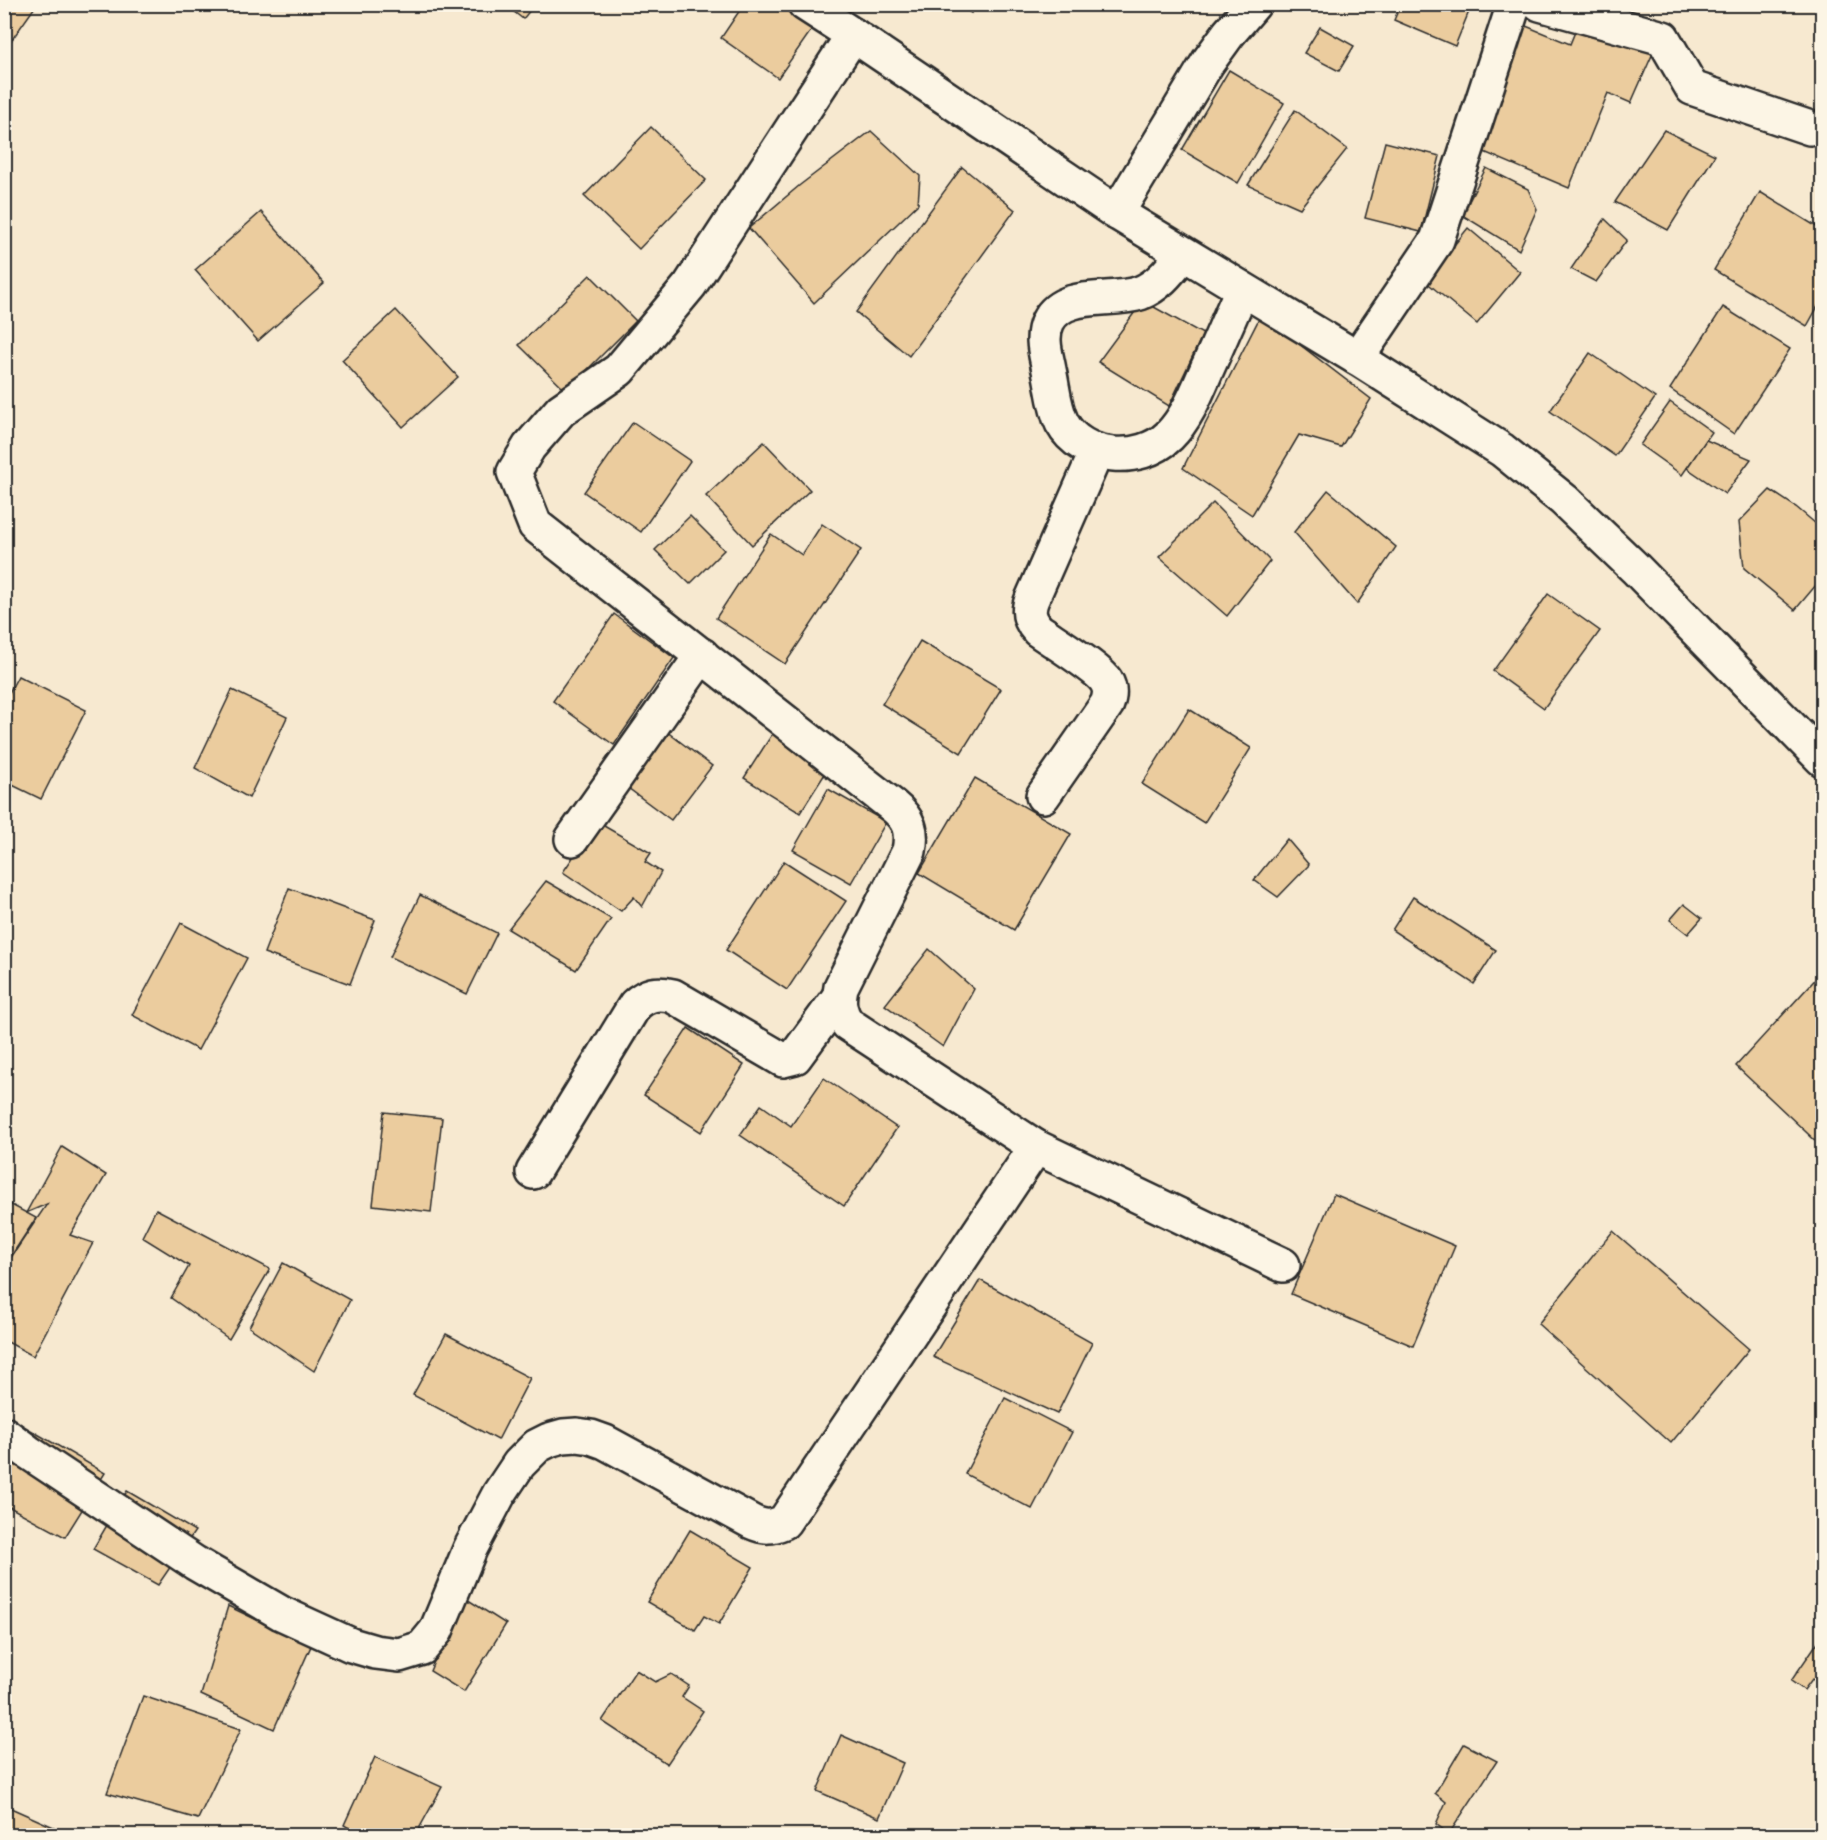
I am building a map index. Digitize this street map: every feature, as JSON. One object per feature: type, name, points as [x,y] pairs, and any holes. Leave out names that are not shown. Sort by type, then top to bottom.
[{"type":"street","points":[[805,4],[1117,213],[1357,358],[1502,450],[1564,500],[1635,568],[1822,759]]},
{"type":"street","points":[[1117,213],[1208,62],[1228,33],[1254,4]]},
{"type":"street","points":[[1357,358],[1437,240],[1514,4]]},
{"type":"street","points":[[1540,4],[1663,38],[1692,88],[1810,128]]},
{"type":"street","points":[[854,35],[690,285],[619,370],[561,410],[529,447],[514,472],[535,525],[901,812],[907,821],[911,831],[909,851],[841,987],[839,1007],[848,1024],[1036,1147],[1283,1266]]},
{"type":"street","points":[[1183,254],[1155,285],[1140,293],[1068,303],[1060,307],[1048,321],[1044,340],[1057,410],[1062,423],[1082,445],[1097,451],[1131,454],[1154,447],[1170,435],[1192,404],[1242,290]]},
{"type":"street","points":[[1042,796],[1110,697],[1109,689],[1102,676],[1038,630],[1032,624],[1029,616],[1032,599],[1097,451]]},
{"type":"street","points":[[573,838],[702,655]]},
{"type":"street","points":[[533,1172],[635,1005],[642,999],[651,994],[662,993],[673,996],[783,1060],[795,1057],[839,997]]},
{"type":"street","points":[[4,1434],[195,1563],[281,1613],[351,1645],[375,1652],[399,1655],[423,1648],[436,1631],[470,1549],[499,1494],[519,1464],[537,1446],[549,1440],[577,1435],[598,1439],[762,1527],[773,1527],[784,1522],[1036,1147]]},
{"type":"building","points":[[4,4],[37,4],[4,51]]},
{"type":"building","points":[[504,4],[535,4],[523,19]]},
{"type":"building","points":[[744,4],[807,4],[822,15],[778,78],[721,38]]},
{"type":"building","points":[[957,4],[974,4],[971,13]]},
{"type":"building","points":[[1401,4],[1472,4],[1455,46],[1394,20]]},
{"type":"building","points":[[1579,22],[1653,53],[1631,103],[1608,93],[1569,188],[1470,146],[1521,24],[1570,44]]},
{"type":"building","points":[[1320,27],[1354,46],[1339,71],[1304,53]]},
{"type":"building","points":[[1229,70],[1284,103],[1238,183],[1182,150]]},
{"type":"building","points":[[1295,110],[1347,149],[1300,208],[1248,185]]},
{"type":"building","points":[[651,127],[706,180],[639,249],[584,196]]},
{"type":"building","points":[[1664,130],[1715,155],[1668,230],[1615,202]]},
{"type":"building","points":[[871,131],[920,176],[918,204],[814,303],[749,228],[800,185]]},
{"type":"building","points":[[1385,142],[1440,156],[1421,232],[1365,218]]},
{"type":"building","points":[[962,167],[1015,210],[909,356],[856,312]]},
{"type":"building","points":[[1486,168],[1528,189],[1537,209],[1519,250],[1462,215]]},
{"type":"building","points":[[1760,192],[1822,230],[1822,299],[1807,326],[1714,270]]},
{"type":"building","points":[[261,212],[324,283],[258,341],[195,270]]},
{"type":"building","points":[[1605,219],[1627,240],[1596,282],[1571,269]]},
{"type":"building","points":[[1468,228],[1520,272],[1477,324],[1425,281]]},
{"type":"building","points":[[590,275],[636,321],[566,391],[519,345]]},
{"type":"building","points":[[1143,301],[1203,334],[1169,406],[1098,362]]},
{"type":"building","points":[[1723,307],[1790,349],[1734,434],[1670,389]]},
{"type":"building","points":[[396,310],[458,377],[403,427],[342,360]]},
{"type":"building","points":[[1261,315],[1371,399],[1341,447],[1299,435],[1252,515],[1183,468]]},
{"type":"building","points":[[1590,353],[1655,398],[1615,456],[1550,411]]},
{"type":"building","points":[[1670,402],[1712,432],[1682,475],[1640,445]]},
{"type":"building","points":[[633,422],[690,461],[641,532],[584,492]]},
{"type":"building","points":[[1706,440],[1751,459],[1725,494],[1687,468]]},
{"type":"building","points":[[764,442],[810,490],[752,545],[706,496]]},
{"type":"building","points":[[1328,490],[1396,547],[1357,604],[1294,532]]},
{"type":"building","points":[[1770,490],[1796,507],[1822,529],[1822,578],[1795,610],[1744,568],[1739,522]]},
{"type":"building","points":[[1213,503],[1270,561],[1227,616],[1159,557]]},
{"type":"building","points":[[690,516],[724,550],[690,584],[655,550]]},
{"type":"building","points":[[822,524],[861,550],[785,664],[716,618],[771,534],[802,555]]},
{"type":"building","points":[[1548,594],[1600,631],[1544,708],[1493,671]]},
{"type":"building","points":[[614,614],[674,658],[614,745],[553,701]]},
{"type":"building","points":[[920,641],[1001,689],[961,753],[882,704]]},
{"type":"building","points":[[18,676],[86,710],[41,799],[4,781],[4,702]]},
{"type":"building","points":[[232,690],[287,717],[249,798],[195,768]]},
{"type":"building","points":[[789,708],[844,744],[800,813],[744,778]]},
{"type":"building","points":[[1189,709],[1251,748],[1204,823],[1142,784]]},
{"type":"building","points":[[662,728],[712,766],[671,820],[620,782]]},
{"type":"building","points":[[975,778],[1071,834],[1014,930],[919,873]]},
{"type":"building","points":[[828,789],[886,822],[851,883],[793,850]]},
{"type":"building","points":[[597,822],[651,853],[645,862],[661,872],[642,907],[634,897],[621,911],[563,872]]},
{"type":"building","points":[[1287,839],[1309,865],[1278,897],[1254,880]]},
{"type":"building","points":[[784,861],[846,901],[787,990],[726,950]]},
{"type":"building","points":[[546,881],[611,919],[576,970],[508,929]]},
{"type":"building","points":[[289,888],[375,920],[350,984],[264,953]]},
{"type":"building","points":[[420,895],[497,933],[467,994],[390,957]]},
{"type":"building","points":[[1413,897],[1496,950],[1474,984],[1392,930]]},
{"type":"building","points":[[1684,904],[1702,918],[1688,934],[1670,920]]},
{"type":"building","points":[[181,923],[247,958],[198,1050],[132,1015]]},
{"type":"building","points":[[929,949],[974,989],[943,1047],[885,1005]]},
{"type":"building","points":[[1822,972],[1822,1147],[1736,1066]]},
{"type":"building","points":[[688,1028],[744,1065],[701,1132],[644,1095]]},
{"type":"building","points":[[824,1078],[897,1128],[844,1206],[740,1135],[761,1105],[791,1126]]},
{"type":"building","points":[[384,1112],[442,1118],[431,1212],[373,1205]]},
{"type":"building","points":[[62,1147],[106,1175],[70,1235],[93,1243],[33,1356],[4,1340],[4,1268],[47,1204],[26,1213]]},
{"type":"building","points":[[1334,1194],[1455,1246],[1413,1346],[1291,1294]]},
{"type":"building","points":[[4,1201],[36,1218],[4,1267]]},
{"type":"building","points":[[156,1209],[270,1269],[229,1339],[171,1298],[189,1266],[142,1237]]},
{"type":"building","points":[[1613,1231],[1749,1349],[1671,1443],[1538,1324]]},
{"type":"building","points":[[283,1263],[350,1300],[314,1371],[249,1327]]},
{"type":"building","points":[[980,1280],[1092,1343],[1057,1414],[933,1357]]},
{"type":"building","points":[[446,1334],[530,1378],[498,1440],[413,1395]]},
{"type":"building","points":[[1005,1398],[1072,1432],[1032,1509],[965,1474]]},
{"type":"building","points":[[10,1418],[105,1473],[65,1537],[4,1504],[4,1434]]},
{"type":"building","points":[[127,1491],[195,1531],[158,1585],[93,1549]]},
{"type":"building","points":[[690,1530],[753,1567],[719,1624],[704,1616],[695,1630],[647,1602]]},
{"type":"building","points":[[462,1596],[506,1624],[464,1692],[430,1671]]},
{"type":"building","points":[[228,1606],[311,1646],[274,1729],[201,1695]]},
{"type":"building","points":[[1822,1636],[1822,1686],[1812,1679],[1804,1690],[1791,1681]]},
{"type":"building","points":[[636,1670],[655,1682],[671,1674],[689,1686],[682,1697],[703,1711],[667,1764],[602,1721]]},
{"type":"building","points":[[143,1696],[241,1729],[198,1819],[107,1793]]},
{"type":"building","points":[[841,1735],[903,1763],[879,1818],[817,1791]]},
{"type":"building","points":[[1464,1744],[1497,1761],[1449,1834],[1436,1824],[1446,1802],[1435,1793]]},
{"type":"building","points":[[375,1757],[442,1787],[415,1836],[363,1836],[344,1825]]},
{"type":"building","points":[[4,1805],[58,1829],[56,1836],[4,1836]]},
{"type":"building","points":[[81,1829],[100,1836],[79,1836]]}]
